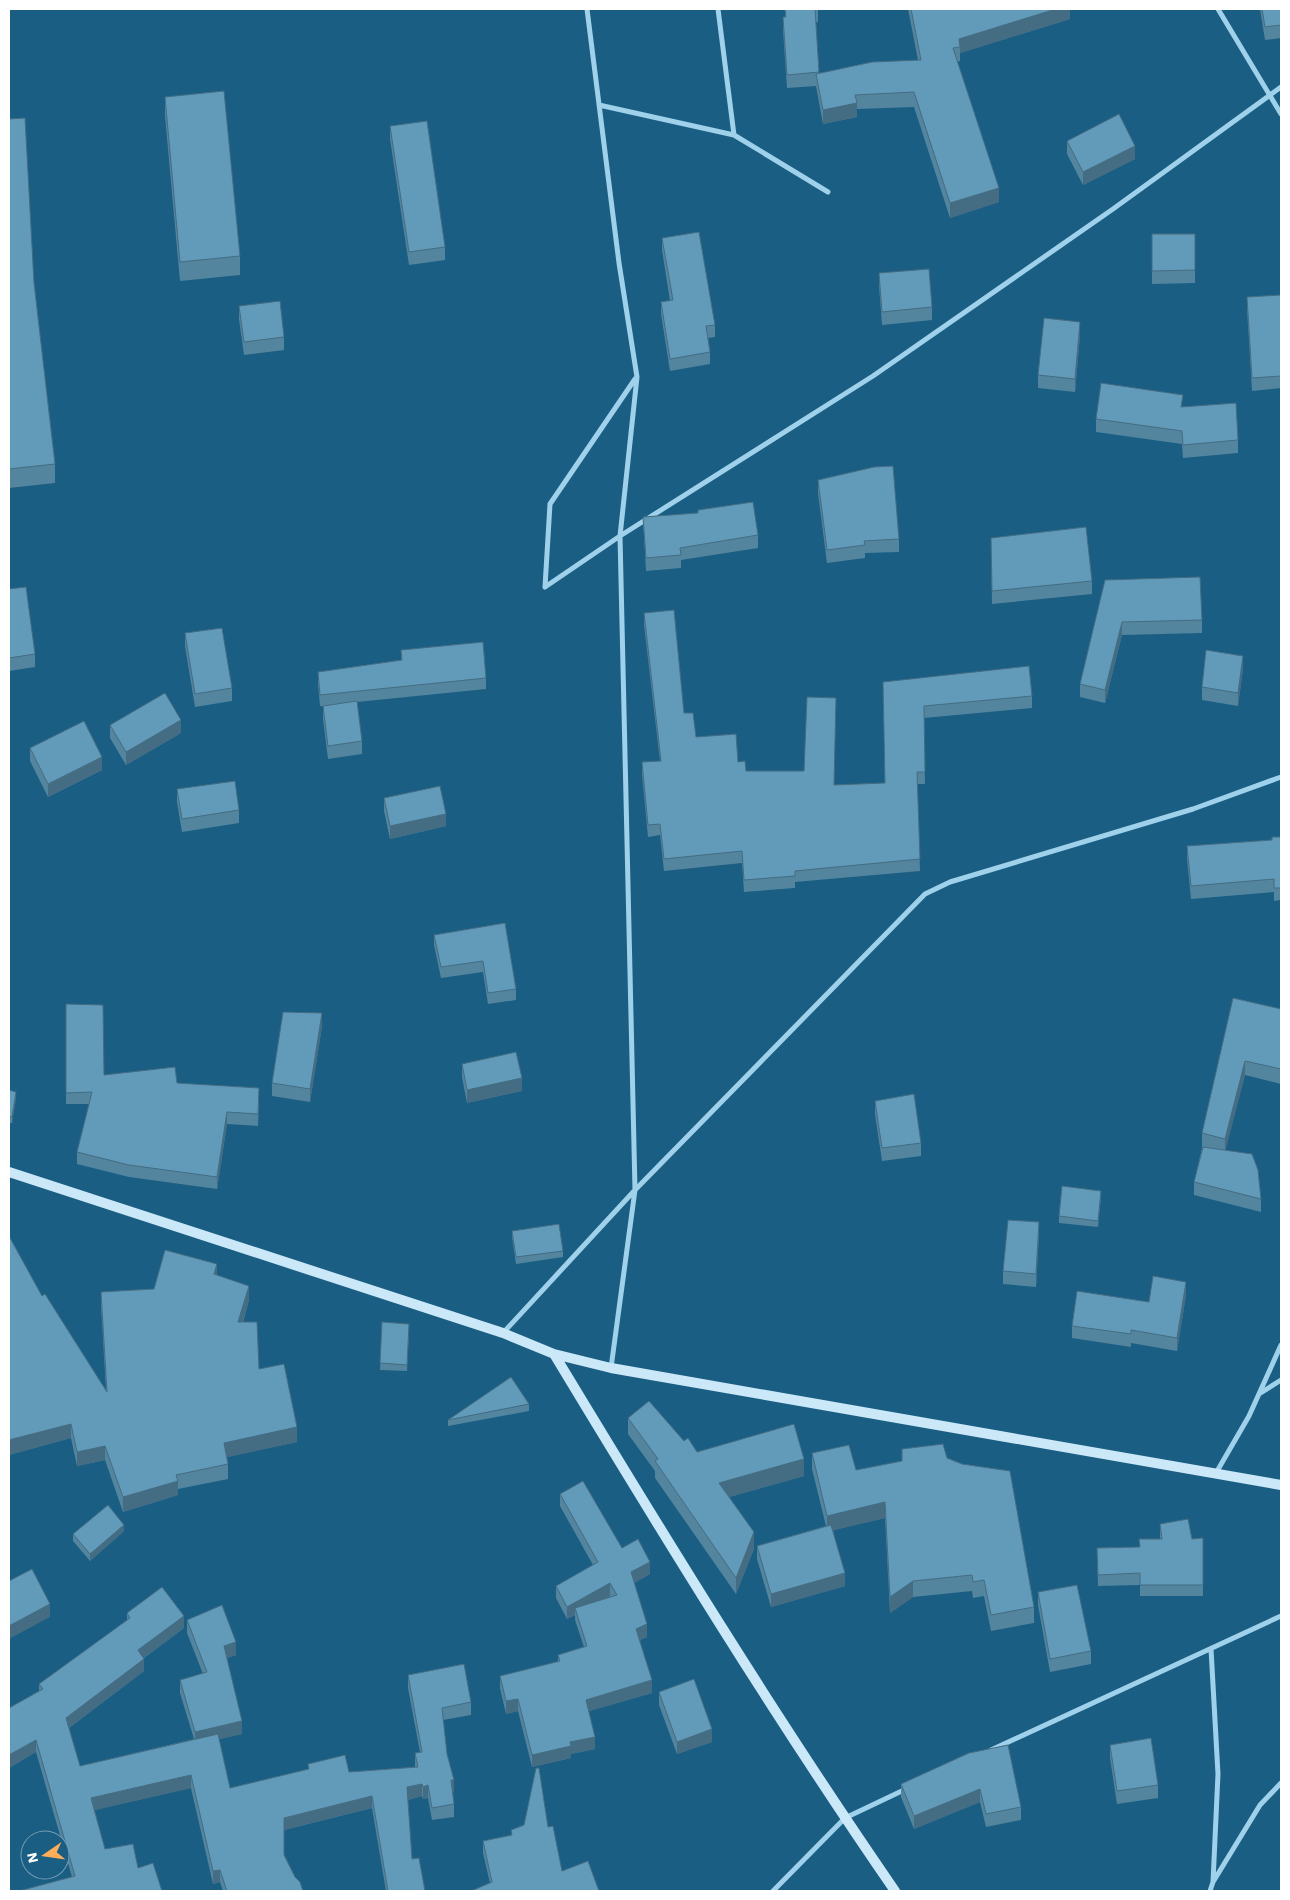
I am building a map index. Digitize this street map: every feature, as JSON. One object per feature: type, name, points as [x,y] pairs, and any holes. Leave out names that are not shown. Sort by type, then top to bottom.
[{"type":"main road","points":[[9,1172],[503,1333],[554,1354],[611,1368],[1281,1485]]},
{"type":"main road","points":[[554,1354],[667,1541],[844,1818],[895,1891]]},
{"type":"street","points":[[587,9],[636,377],[620,536],[635,1190],[611,1368]]},
{"type":"street","points":[[718,9],[734,135]]},
{"type":"street","points":[[1218,9],[1281,114]]},
{"type":"street","points":[[636,377],[550,504],[546,587],[620,536],[873,376],[1113,210],[1281,87]]},
{"type":"street","points":[[599,105],[734,135],[828,192]]},
{"type":"street","points":[[503,1333],[635,1190],[925,894],[950,882],[1193,809],[1281,777]]},
{"type":"street","points":[[1216,1473],[1249,1416],[1281,1344]]},
{"type":"street","points":[[1259,1394],[1281,1380]]},
{"type":"street","points":[[988,1752],[1281,1616]]},
{"type":"street","points":[[1211,1649],[1218,1774],[1213,1882]]},
{"type":"street","points":[[1210,1891],[1213,1882],[1260,1805],[1281,1783]]},
{"type":"street","points":[[773,1891],[844,1818],[916,1785]]},
{"type":"building","points":[[785,9],[815,9],[819,72],[787,75],[783,17],[786,17]]},
{"type":"building","points":[[911,9],[1056,9],[959,39],[960,47],[953,48],[999,188],[950,203],[914,92],[855,95],[857,103],[823,110],[816,74],[872,62],[921,60]]},
{"type":"building","points":[[1262,9],[1281,9],[1281,25],[1265,27]]},
{"type":"building","points":[[224,91],[240,256],[180,262],[165,97]]},
{"type":"building","points":[[1119,114],[1135,146],[1083,172],[1067,141]]},
{"type":"building","points":[[25,118],[34,283],[55,464],[9,469],[9,119]]},
{"type":"building","points":[[427,121],[445,247],[409,252],[390,126]]},
{"type":"building","points":[[699,232],[715,325],[706,326],[710,352],[670,359],[661,302],[673,300],[662,238]]},
{"type":"building","points":[[1152,234],[1195,234],[1195,270],[1152,271]]},
{"type":"building","points":[[929,269],[932,307],[882,312],[879,273]]},
{"type":"building","points":[[1281,295],[1281,376],[1252,378],[1247,297]]},
{"type":"building","points":[[280,301],[284,337],[244,342],[239,306]]},
{"type":"building","points":[[1044,318],[1080,322],[1075,379],[1038,375]]},
{"type":"building","points":[[1101,383],[1183,395],[1181,407],[1236,403],[1238,440],[1183,445],[1182,431],[1096,419]]},
{"type":"building","points":[[893,466],[899,539],[864,541],[865,545],[827,550],[818,480],[874,467]]},
{"type":"building","points":[[753,502],[758,535],[680,548],[681,555],[646,558],[643,517],[698,513],[698,510]]},
{"type":"building","points":[[1086,527],[1092,581],[992,591],[991,538]]},
{"type":"building","points":[[1200,577],[1202,620],[1122,622],[1105,690],[1080,684],[1105,580]]},
{"type":"building","points":[[26,587],[35,654],[9,658],[9,589]]},
{"type":"building","points":[[674,610],[684,713],[693,713],[696,737],[736,734],[738,762],[745,761],[746,771],[804,771],[807,697],[836,698],[834,785],[885,783],[883,682],[1029,666],[1032,696],[924,706],[925,772],[917,772],[920,859],[795,871],[795,876],[744,880],[742,851],[664,859],[660,824],[648,825],[642,762],[661,761],[644,613]]},
{"type":"building","points":[[222,628],[232,688],[195,694],[185,633]]},
{"type":"building","points":[[483,642],[486,678],[320,695],[318,672],[402,660],[401,650]]},
{"type":"building","points":[[1206,650],[1243,656],[1238,693],[1202,687]]},
{"type":"building","points":[[165,693],[181,720],[126,752],[110,725]]},
{"type":"building","points":[[357,701],[362,741],[328,746],[323,706]]},
{"type":"building","points":[[84,721],[102,757],[48,784],[30,748]]},
{"type":"building","points":[[235,781],[239,810],[182,819],[177,789]]},
{"type":"building","points":[[440,786],[446,814],[390,826],[384,798]]},
{"type":"building","points":[[1272,837],[1281,837],[1281,888],[1274,888],[1274,879],[1191,886],[1187,846],[1272,840]]},
{"type":"building","points":[[505,923],[516,989],[488,993],[483,961],[441,967],[434,935]]},
{"type":"building","points":[[1233,998],[1281,1009],[1281,1069],[1245,1061],[1225,1139],[1202,1133]]},
{"type":"building","points":[[66,1004],[103,1005],[104,1075],[175,1067],[177,1083],[259,1088],[258,1114],[227,1112],[217,1177],[129,1165],[77,1152],[92,1092],[66,1093]]},
{"type":"building","points":[[283,1012],[322,1013],[310,1089],[272,1083]]},
{"type":"building","points":[[516,1052],[522,1078],[467,1090],[462,1064]]},
{"type":"building","points":[[9,1090],[16,1092],[12,1117],[9,1116]]},
{"type":"building","points":[[914,1094],[921,1143],[882,1148],[875,1101]]},
{"type":"building","points":[[1203,1147],[1252,1154],[1258,1170],[1261,1199],[1194,1182]]},
{"type":"building","points":[[1062,1186],[1101,1191],[1098,1221],[1059,1216]]},
{"type":"building","points":[[1008,1220],[1039,1222],[1036,1274],[1003,1271]]},
{"type":"building","points":[[559,1224],[563,1251],[516,1257],[512,1231]]},
{"type":"building","points":[[9,1236],[42,1296],[45,1294],[107,1392],[101,1292],[154,1289],[165,1250],[217,1264],[214,1274],[249,1286],[238,1322],[257,1322],[259,1369],[284,1364],[297,1427],[224,1443],[228,1464],[176,1475],[178,1481],[123,1497],[105,1446],[77,1452],[71,1424],[9,1440]]},
{"type":"building","points":[[1153,1276],[1186,1282],[1177,1338],[1131,1330],[1131,1334],[1072,1326],[1077,1291],[1149,1302]]},
{"type":"building","points":[[382,1322],[409,1324],[407,1365],[380,1363]]},
{"type":"building","points":[[511,1377],[529,1404],[448,1420]]},
{"type":"building","points":[[649,1401],[684,1441],[688,1438],[697,1452],[794,1424],[804,1459],[719,1483],[754,1532],[736,1578],[655,1461],[658,1459],[628,1418]]},
{"type":"building","points":[[943,1444],[947,1458],[962,1464],[1010,1471],[1034,1607],[991,1615],[984,1580],[973,1582],[972,1575],[913,1581],[890,1597],[885,1502],[827,1516],[812,1453],[849,1445],[856,1470],[902,1461],[902,1449]]},
{"type":"building","points":[[583,1481],[622,1548],[638,1539],[650,1562],[631,1572],[647,1624],[636,1629],[652,1680],[586,1700],[595,1737],[570,1742],[571,1746],[532,1755],[518,1699],[506,1701],[500,1676],[560,1661],[558,1655],[587,1646],[575,1608],[617,1595],[610,1583],[567,1607],[556,1586],[598,1562],[560,1494]]},
{"type":"building","points":[[108,1505],[124,1525],[90,1554],[73,1534]]},
{"type":"building","points":[[1188,1519],[1192,1539],[1203,1538],[1203,1585],[1140,1585],[1140,1573],[1098,1575],[1097,1548],[1140,1547],[1139,1539],[1162,1539],[1160,1524]]},
{"type":"building","points":[[831,1525],[845,1573],[771,1594],[757,1546]]},
{"type":"building","points":[[32,1569],[50,1604],[9,1626],[9,1581]]},
{"type":"building","points":[[1077,1585],[1091,1651],[1050,1659],[1038,1592]]},
{"type":"building","points":[[162,1587],[184,1616],[138,1650],[144,1659],[66,1718],[80,1766],[218,1734],[230,1788],[309,1769],[308,1764],[345,1755],[349,1772],[418,1767],[415,1753],[422,1752],[408,1675],[464,1664],[471,1702],[442,1708],[447,1754],[454,1780],[451,1780],[454,1804],[432,1808],[428,1785],[423,1787],[422,1784],[407,1787],[412,1859],[419,1858],[425,1891],[388,1891],[372,1796],[284,1818],[284,1855],[295,1877],[300,1882],[303,1891],[227,1891],[220,1870],[213,1871],[191,1775],[91,1798],[105,1849],[133,1844],[138,1868],[153,1863],[162,1891],[19,1891],[60,1880],[70,1880],[70,1877],[75,1876],[70,1859],[70,1830],[62,1830],[36,1740],[9,1755],[9,1708],[43,1689],[39,1684],[130,1618],[127,1613]]},
{"type":"building","points":[[222,1605],[236,1642],[224,1646],[242,1721],[195,1732],[180,1680],[207,1672],[187,1620]]},
{"type":"building","points":[[694,1679],[712,1729],[677,1742],[659,1692]]},
{"type":"building","points":[[1151,1738],[1158,1785],[1117,1791],[1110,1745]]},
{"type":"building","points":[[1008,1745],[1021,1807],[986,1814],[980,1789],[914,1816],[901,1784],[969,1753]]},
{"type":"building","points":[[536,1768],[539,1768],[548,1827],[553,1826],[562,1871],[588,1861],[599,1891],[471,1891],[492,1882],[483,1841],[512,1835],[511,1830],[524,1825]]}]
